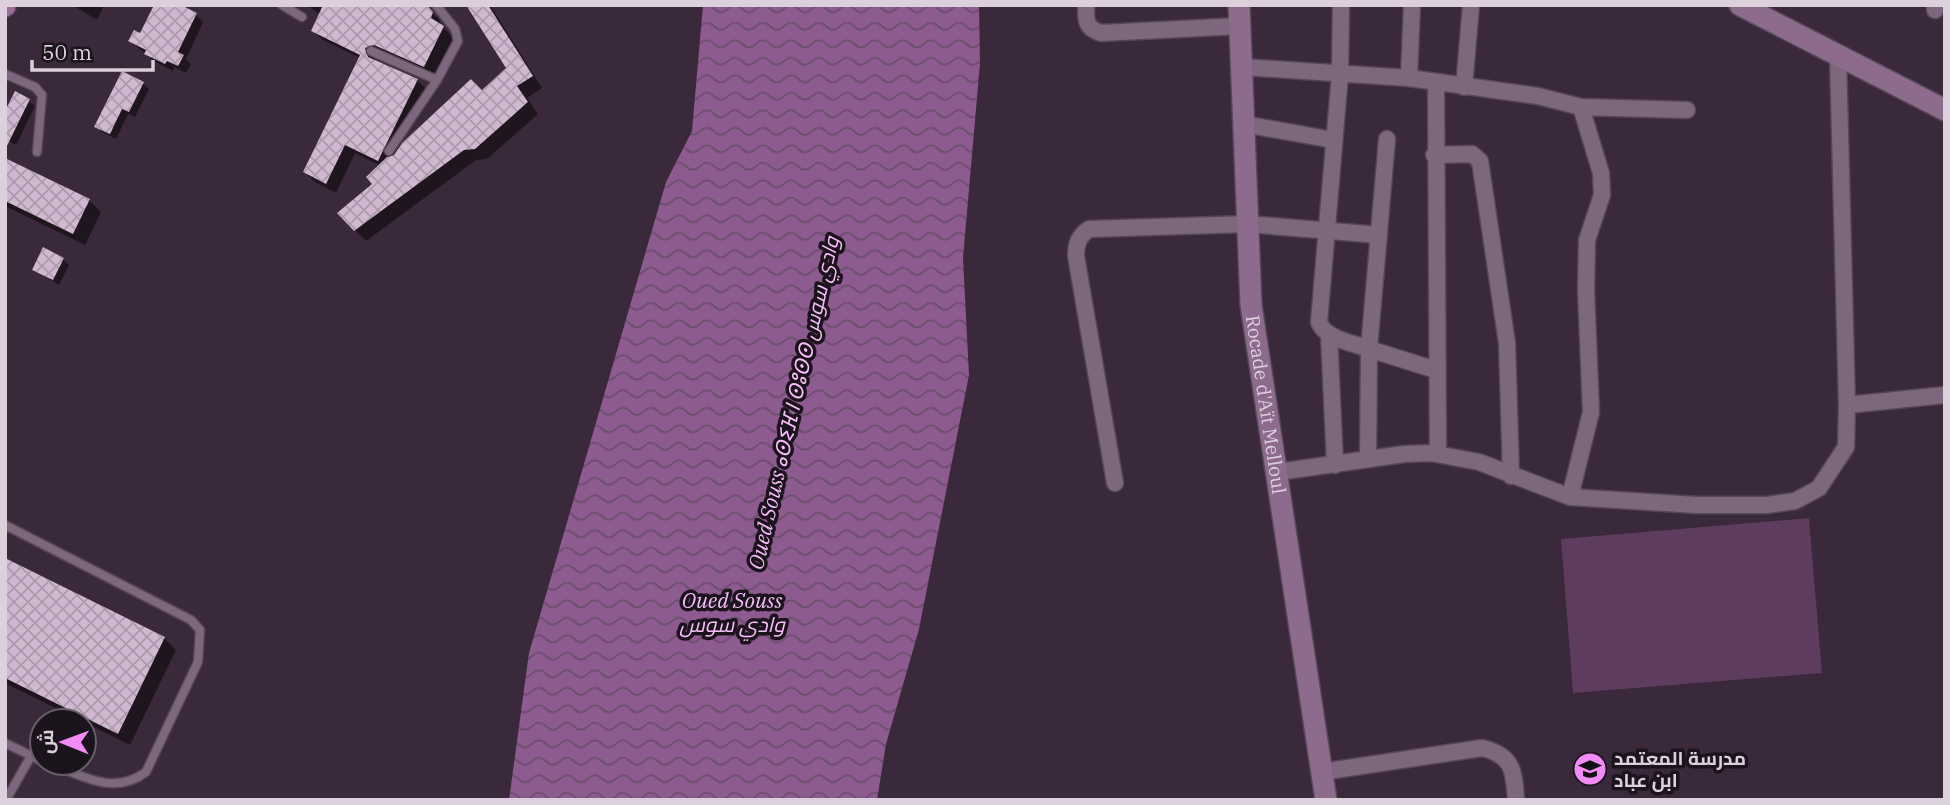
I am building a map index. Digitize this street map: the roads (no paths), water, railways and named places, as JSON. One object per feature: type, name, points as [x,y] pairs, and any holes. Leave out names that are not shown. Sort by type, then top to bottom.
[{"type":"street","points":[[1086,5],[1086,22],[1091,30],[1101,33],[1239,16]]},
{"type":"street","points":[[1341,5],[1340,74],[1319,322],[1322,330],[1329,334],[1436,370]]},
{"type":"street","points":[[1409,78],[1412,5]]},
{"type":"street","points":[[1464,87],[1471,5]]},
{"type":"street","points":[[1740,5],[1945,110]]},
{"type":"street","name":"Rocade d'Aït Melloul","points":[[1239,16],[1251,305],[1326,800]]},
{"type":"street","points":[[1278,472],[1404,454],[1438,454],[1479,461],[1511,476],[1570,497],[1696,505],[1767,505],[1795,501],[1819,488],[1846,447],[1838,56]]},
{"type":"street","points":[[1242,67],[1409,78],[1538,96],[1581,107],[1687,110]]},
{"type":"street","points":[[1437,83],[1434,156],[1440,263],[1436,370],[1438,454]]},
{"type":"street","points":[[1570,497],[1591,412],[1586,301],[1587,240],[1602,195],[1601,173],[1581,107]]},
{"type":"street","points":[[1244,124],[1333,140]]},
{"type":"street","points":[[1368,459],[1369,349],[1387,139]]},
{"type":"street","points":[[1434,156],[1472,154],[1480,161],[1507,343],[1511,476]]},
{"type":"street","points":[[1115,483],[1076,245],[1090,229],[1248,224],[1379,235]]},
{"type":"street","points":[[1329,334],[1335,465]]},
{"type":"street","points":[[1847,405],[1945,395]]},
{"type":"street","points":[[1321,772],[1482,748],[1507,758],[1514,768],[1516,800]]},
{"type":"lane","points":[[388,150],[437,80],[458,41],[455,29],[436,5]]},
{"type":"lane","points":[[281,6],[302,17]]},
{"type":"lane","points":[[371,51],[437,80]]},
{"type":"lane","points":[[5,74],[35,87],[42,96],[37,152]]},
{"type":"lane","points":[[5,525],[191,620],[200,630],[198,662],[146,772],[134,782],[114,786],[88,777]]},
{"type":"lane","points":[[5,743],[28,754]]},
{"type":"lane","points":[[6,800],[28,761]]},
{"type":"water","name":"Oued Souss وادي سوس","points":[[703,5],[979,5],[980,63],[963,258],[969,375],[919,629],[886,744],[877,800],[509,800],[529,653],[666,182],[692,131]]},
{"type":"place","name":"مدرسة المعتمد ابن عباد","points":[[1590,769]]},
{"type":"water label","name":"Oued Souss ⴰⵙⵉⴼ ⵏ ⵙⵓⵙⵙ وادي سوس","points":[[794,403]]}]
